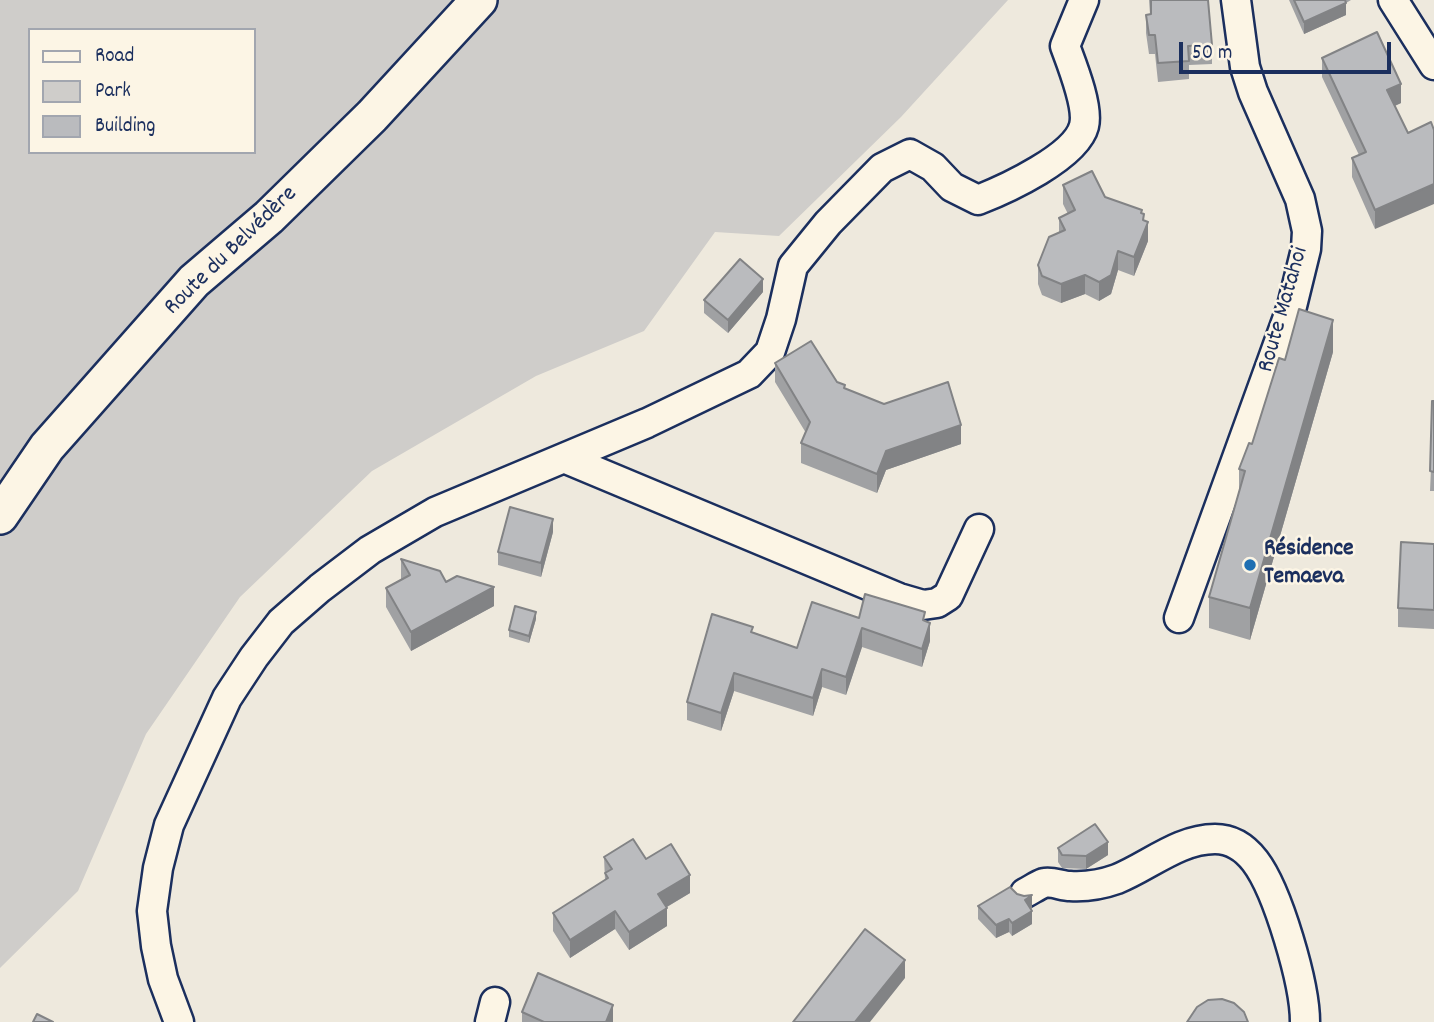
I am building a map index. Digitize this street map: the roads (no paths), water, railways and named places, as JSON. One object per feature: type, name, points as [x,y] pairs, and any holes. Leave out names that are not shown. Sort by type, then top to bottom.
[{"type":"street","name":"Route du Belvédère","points":[[0,516],[47,447],[194,281],[269,217],[372,116],[479,0]]},
{"type":"street","points":[[179,1022],[163,979],[156,946],[152,911],[158,868],[169,825],[227,698],[281,622],[320,588],[392,537],[435,512],[647,423],[749,374],[770,352],[781,319],[793,266],[828,223],[882,169],[910,154],[933,167],[952,187],[978,200],[1009,188],[1068,152],[1084,126],[1080,89],[1065,46],[1084,0]]},
{"type":"street","name":"Route Matahoi","points":[[1179,618],[1292,306],[1306,248],[1307,231],[1300,199],[1253,92],[1245,67],[1236,0]]},
{"type":"street","points":[[1393,0],[1434,65]]},
{"type":"street","points":[[564,458],[899,598],[923,605],[937,603],[948,596],[979,529]]},
{"type":"street","points":[[1025,893],[1045,883],[1098,885],[1119,878],[1153,859],[1188,845],[1213,839],[1238,844],[1255,861],[1270,888],[1301,981],[1305,1022]]},
{"type":"place","name":"Résidence Temaeva","points":[[1250,565]]}]
